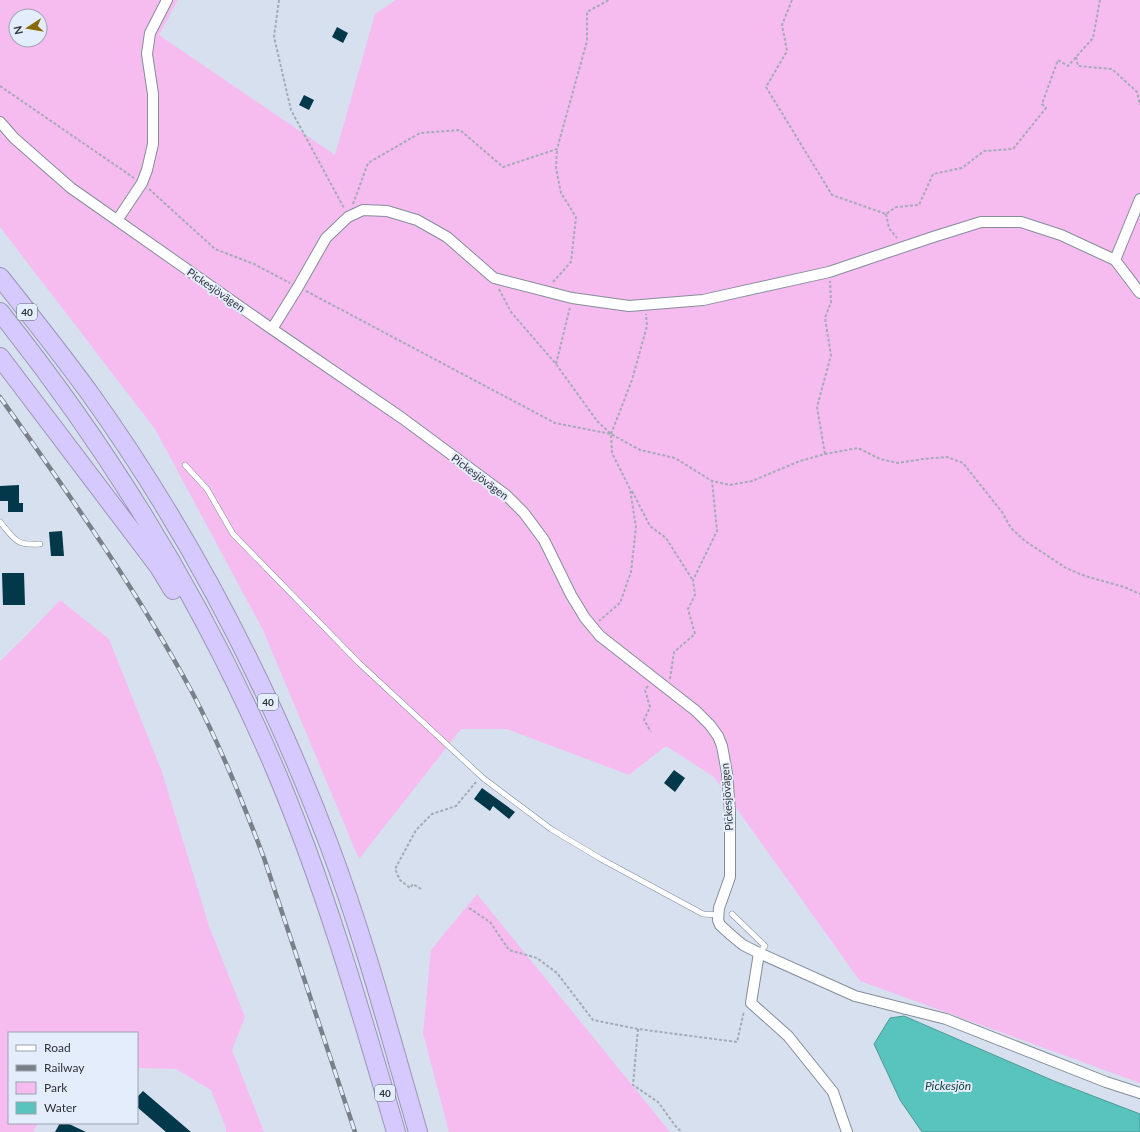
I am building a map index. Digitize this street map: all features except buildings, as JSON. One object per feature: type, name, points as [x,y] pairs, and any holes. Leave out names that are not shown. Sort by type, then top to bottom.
[{"type":"highway","name":"40","points":[[0,276],[92,396],[140,469],[210,586],[254,670],[308,793],[352,909],[395,1048],[418,1132]]},
{"type":"highway","name":"40","points":[[0,312],[37,359],[76,413],[123,484],[192,598],[235,680],[275,769],[307,849],[332,919],[396,1132]]},
{"type":"highway","points":[[0,357],[159,567],[251,717]]},
{"type":"street","points":[[118,220],[142,184],[153,144],[153,94],[147,54],[150,33],[167,0]]},
{"type":"street","name":"Pickesjövägen","points":[[0,122],[14,138],[71,188],[402,418],[506,495],[524,513],[544,540],[571,595],[585,618],[600,636],[696,711],[710,725],[718,736],[725,758],[730,811],[730,877],[719,908],[718,916]]},
{"type":"street","points":[[1115,260],[1140,199]]},
{"type":"street","points":[[272,329],[326,238],[348,216],[363,210],[387,211],[417,220],[447,237],[494,278],[572,298],[629,306],[702,300],[829,272],[981,222],[1021,222],[1060,234],[1115,260],[1140,293]]},
{"type":"street","points":[[718,916],[720,925],[743,945],[855,996],[946,1019],[1106,1082],[1140,1093]]},
{"type":"street","points":[[758,953],[751,1003],[788,1036],[833,1092],[847,1132]]},
{"type":"lane","points":[[186,465],[207,489],[232,534],[359,664],[484,778],[552,829],[601,859],[703,914],[718,916]]},
{"type":"lane","points":[[0,522],[12,538],[30,545],[40,544]]},
{"type":"lane","points":[[732,914],[765,946],[758,953]]},
{"type":"path","points":[[280,0],[274,37],[291,110],[348,216]]},
{"type":"path","points":[[552,293],[553,283],[571,262],[576,217],[561,193],[556,168],[557,149],[587,41],[587,12],[609,0]]},
{"type":"path","points":[[792,0],[782,25],[787,51],[766,87],[832,195],[886,214]]},
{"type":"path","points":[[886,214],[896,207],[919,205],[933,174],[962,168],[984,151],[1013,149],[1046,108],[1042,104],[1058,60],[1068,66],[1093,38],[1100,0]]},
{"type":"path","points":[[1076,57],[1078,66],[1112,69],[1137,92],[1140,105]]},
{"type":"path","points":[[348,216],[368,163],[420,133],[460,130],[503,167],[557,149]]},
{"type":"path","points":[[886,214],[889,228],[903,247]]},
{"type":"path","points":[[825,454],[817,407],[831,355],[825,318],[832,302],[829,272]]},
{"type":"path","points":[[494,278],[511,312],[556,364],[597,421],[611,434],[640,450],[675,458],[712,481],[730,485],[752,481],[800,461],[825,454],[858,448],[880,459],[898,463],[923,458],[947,456],[963,463],[1002,512],[1011,528],[1025,541],[1066,568],[1084,576],[1124,587],[1140,594]]},
{"type":"path","points":[[298,287],[555,423],[611,434]]},
{"type":"path","points":[[556,364],[572,298]]},
{"type":"path","points":[[646,305],[647,326],[632,380],[611,434],[612,453],[650,526],[666,538],[693,580],[695,595],[688,609],[695,634],[674,652],[669,690]]},
{"type":"path","points":[[693,580],[717,531],[712,481]]},
{"type":"path","points":[[592,626],[620,603],[632,572],[636,526],[630,489]]},
{"type":"path","points":[[651,732],[644,720],[650,707],[645,690],[653,678]]},
{"type":"path","points":[[421,890],[413,884],[410,888],[400,880],[395,869],[416,830],[432,814],[456,806],[477,781],[484,778]]},
{"type":"path","points":[[470,908],[490,922],[508,950],[537,958],[557,973],[593,1020],[638,1029],[737,1042],[745,1009],[751,1003]]},
{"type":"path","points":[[638,1029],[633,1085],[658,1102],[676,1128],[682,1132]]},
{"type":"green space","points":[[0,0],[178,0],[159,35],[335,155],[375,14],[396,0],[1140,0],[1140,1083],[860,981],[714,777],[666,746],[629,775],[507,729],[461,729],[359,859],[263,630],[155,429],[0,227]]},
{"type":"green space","points":[[60,600],[109,639],[162,772],[209,926],[245,1017],[232,1050],[264,1132],[226,1132],[226,1128],[211,1090],[176,1069],[138,1068],[138,1032],[8,1032],[8,1124],[37,1124],[33,1132],[0,1132],[0,661]]},
{"type":"green space","points":[[477,894],[670,1132],[449,1132],[423,1033],[431,950]]},
{"type":"water","name":"Pickesjön","points":[[904,1016],[1054,1081],[1140,1114],[1140,1132],[922,1132],[900,1100],[874,1044],[890,1018]]},
{"type":"railway","points":[[0,397],[101,542],[149,617],[193,694],[213,734],[264,858],[355,1132]]}]
